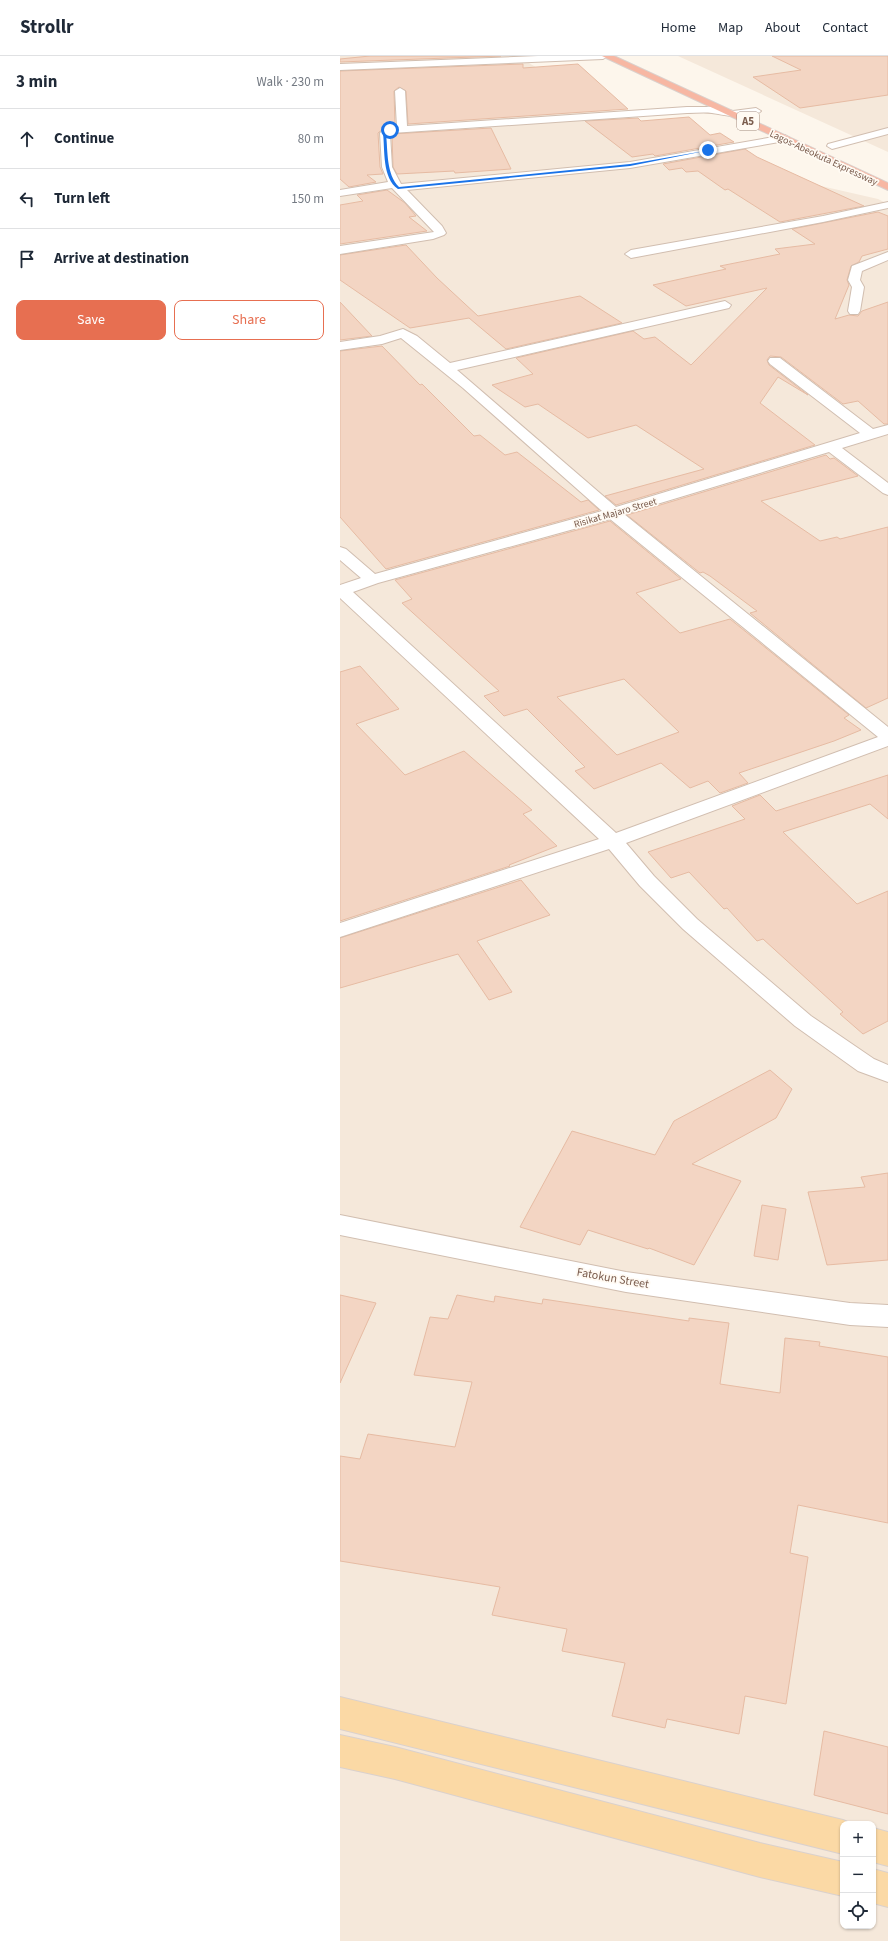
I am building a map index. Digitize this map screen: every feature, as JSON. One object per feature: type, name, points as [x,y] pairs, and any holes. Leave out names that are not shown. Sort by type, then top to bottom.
[{"type":"highway","name":"Lagos-Abeokuta Expressway","points":[[607,56],[888,187]]},
{"type":"highway","points":[[662,70],[675,76]]},
{"type":"highway","name":"A5","points":[[737,103],[760,113]]},
{"type":"highway","name":"Lagos-Abeokuta Expressway","points":[[820,140],[846,152]]},
{"type":"main road","points":[[340,1713],[840,1836]]},
{"type":"main road","points":[[340,1751],[395,1763],[760,1860],[840,1878]]},
{"type":"main road","points":[[876,1846],[888,1849]]},
{"type":"main road","points":[[876,1887],[888,1890]]},
{"type":"street","points":[[340,67],[603,56]]},
{"type":"street","points":[[400,91],[402,128]]},
{"type":"street","points":[[340,250],[433,236],[440,233],[438,228],[396,186],[387,167],[385,133],[402,128],[688,110],[711,110],[733,114],[760,113]]},
{"type":"street","points":[[832,146],[888,131]]},
{"type":"street","points":[[340,193],[396,186],[630,165],[785,138]]},
{"type":"street","points":[[631,254],[823,219],[888,205]]},
{"type":"street","points":[[854,311],[858,287],[854,280],[856,269],[888,256]]},
{"type":"street","points":[[447,368],[725,305]]},
{"type":"street","points":[[340,346],[382,340],[403,333],[468,385],[613,513],[888,736]]},
{"type":"street","points":[[775,361],[871,434]]},
{"type":"street","name":"Risikat Majaro Street","points":[[341,590],[613,513],[888,429]]},
{"type":"street","points":[[831,446],[888,490]]},
{"type":"street","points":[[340,552],[372,580]]},
{"type":"street","points":[[341,590],[613,841],[647,881],[690,924],[802,1021],[866,1065],[888,1074]]},
{"type":"street","points":[[340,930],[613,841],[888,740]]},
{"type":"street","name":"Fatokun Street","points":[[340,1225],[626,1282],[850,1314],[888,1316]]},
{"type":"shaded area","points":[[340,56],[517,56],[685,155],[878,199],[888,204],[888,1941],[340,1941]]},
{"type":"shaded area","points":[[678,56],[888,56],[888,152]]},
{"type":"building","points":[[370,56],[501,56],[340,62],[340,59]]},
{"type":"building","points":[[772,56],[888,56],[888,95],[800,108],[753,77],[801,70]]},
{"type":"building","points":[[523,64],[523,68],[578,64],[628,109],[408,124],[406,91],[399,87],[394,91],[395,126],[385,127],[378,133],[380,167],[383,174],[367,175],[376,182],[349,187],[340,179],[340,71]]},
{"type":"building","points":[[689,117],[710,135],[720,133],[734,142],[655,156],[653,154],[632,157],[585,121],[638,118],[641,121]]},
{"type":"building","points":[[491,128],[511,169],[455,173],[454,171],[397,174],[393,167],[392,134]]},
{"type":"building","points":[[745,149],[757,157],[864,206],[780,222],[728,189],[725,190],[698,171],[686,172],[682,168],[669,170],[663,164]]},
{"type":"building","points":[[387,190],[405,203],[416,216],[409,217],[427,231],[340,244],[340,205],[363,201],[357,195]]},
{"type":"building","points":[[878,212],[888,216],[888,249],[862,256],[859,262],[851,266],[847,280],[849,285],[835,319],[849,315],[858,316],[862,311],[888,302],[888,424],[884,424],[858,401],[843,404],[781,357],[770,356],[767,360],[769,365],[808,395],[778,377],[760,403],[815,445],[616,505],[605,496],[704,469],[636,425],[588,438],[538,404],[525,407],[492,385],[533,374],[516,358],[633,331],[644,339],[655,337],[691,365],[767,288],[686,306],[653,285],[726,269],[720,266],[780,254],[775,249],[815,244],[792,229]]},
{"type":"building","points":[[406,245],[437,278],[478,316],[580,296],[622,323],[506,349],[469,318],[410,328],[340,280],[340,255]]},
{"type":"building","points":[[340,302],[372,336],[340,340]]},
{"type":"building","points":[[382,346],[420,385],[422,384],[474,436],[480,435],[505,455],[517,452],[581,502],[588,500],[599,510],[386,569],[340,517],[340,351]]},
{"type":"building","points":[[826,455],[830,459],[834,458],[858,476],[761,501],[820,541],[837,537],[840,539],[888,527],[888,698],[866,708],[750,613],[757,611],[710,576],[703,572],[700,573],[627,515]]},
{"type":"building","points":[[610,521],[681,579],[636,593],[680,633],[730,619],[849,715],[844,718],[861,730],[834,741],[739,773],[748,783],[720,793],[708,781],[690,788],[661,763],[594,789],[575,771],[585,767],[527,709],[504,716],[484,696],[499,691],[402,603],[412,599],[395,580]],"holes":[[[624,679],[679,732],[617,755],[557,697]]]},
{"type":"building","points":[[360,666],[399,709],[356,724],[405,775],[464,751],[532,810],[523,814],[557,846],[509,865],[510,866],[340,921],[340,672]]},
{"type":"building","points":[[888,775],[888,819],[870,804],[783,832],[857,904],[888,891],[888,1021],[863,1034],[840,1014],[843,1012],[763,939],[757,941],[727,908],[724,909],[689,872],[671,878],[648,852],[745,819],[732,806],[760,795],[776,811]]},
{"type":"building","points":[[521,880],[550,915],[477,941],[512,992],[489,1000],[458,954],[340,988],[340,938]]},
{"type":"building","points":[[770,1070],[792,1089],[776,1118],[692,1164],[741,1181],[694,1265],[649,1248],[648,1249],[588,1230],[580,1245],[520,1227],[572,1131],[655,1155],[674,1121]]},
{"type":"building","points":[[888,1173],[888,1260],[827,1265],[808,1192],[865,1187],[861,1177]]},
{"type":"building","points":[[762,1205],[786,1209],[778,1260],[754,1256]]},
{"type":"building","points":[[340,1295],[376,1303],[340,1383]]},
{"type":"building","points":[[457,1295],[494,1302],[495,1296],[542,1304],[543,1299],[689,1321],[689,1318],[729,1323],[720,1384],[780,1393],[785,1338],[820,1342],[819,1346],[888,1357],[888,1523],[798,1505],[790,1553],[808,1557],[786,1704],[745,1696],[739,1734],[667,1719],[665,1728],[612,1716],[625,1663],[562,1651],[567,1629],[492,1615],[500,1587],[340,1561],[340,1456],[360,1459],[368,1434],[455,1447],[472,1382],[414,1375],[430,1317],[448,1319]]},
{"type":"building","points":[[824,1731],[888,1747],[888,1814],[814,1795]]},
{"type":"route","points":[[390,130],[385,133],[387,167],[394,184],[398,188],[630,165],[708,150]]}]
